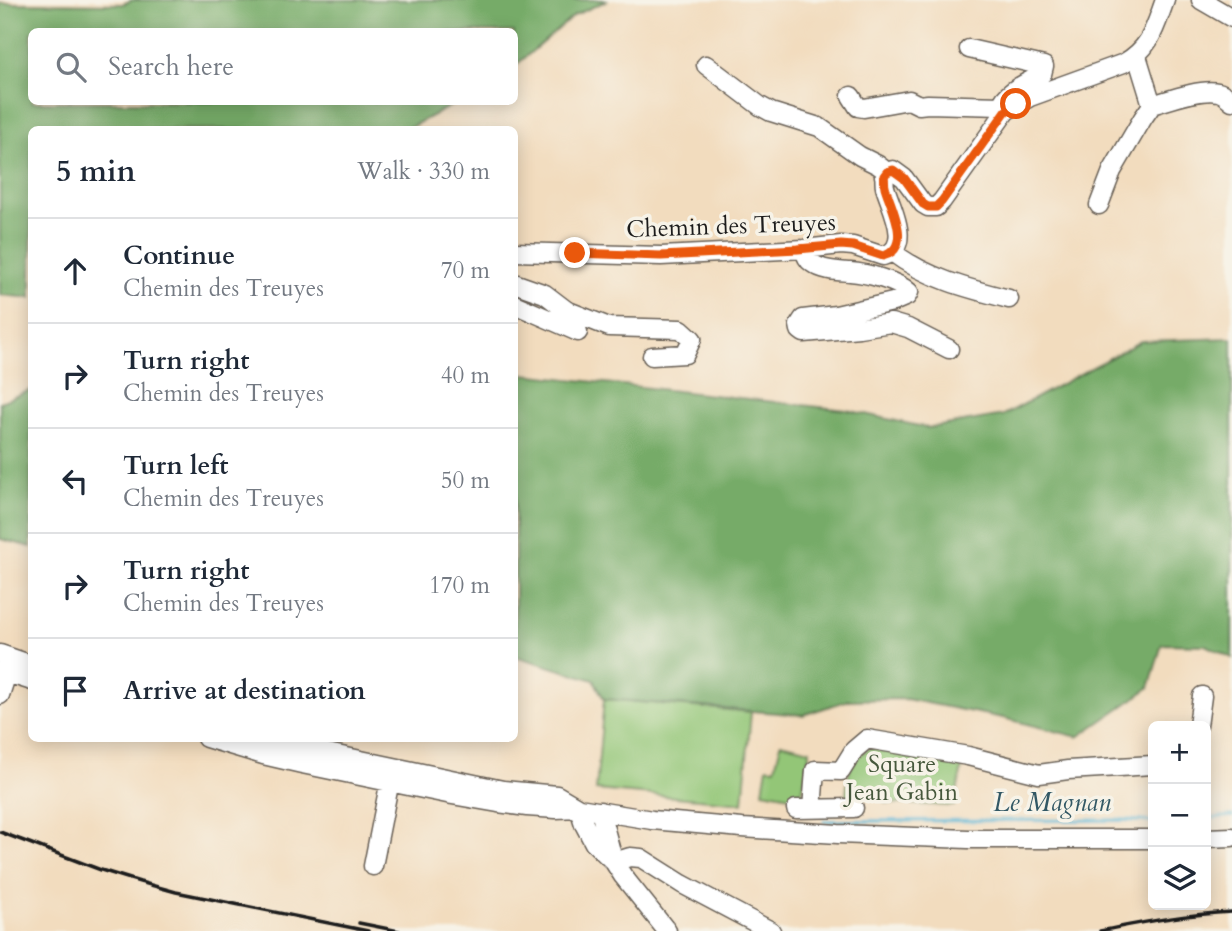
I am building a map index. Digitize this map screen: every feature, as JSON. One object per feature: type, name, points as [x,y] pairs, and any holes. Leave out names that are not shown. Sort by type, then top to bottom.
[{"type":"street","points":[[850,96],[858,107],[864,108],[909,100],[919,106],[928,104],[1004,109],[1137,56],[1150,40],[1165,0]]},
{"type":"street","points":[[1201,0],[1232,18]]},
{"type":"street","points":[[970,49],[1044,66],[1042,74],[1003,100],[1004,109],[936,207],[923,204],[898,173],[893,170],[887,172],[884,176],[885,187],[898,227],[897,244],[892,252],[907,263],[965,288],[1009,299]]},
{"type":"street","points":[[1137,56],[1152,105]]},
{"type":"street","points":[[706,65],[760,106],[818,127],[887,172]]},
{"type":"street","points":[[1099,205],[1112,171],[1152,105],[1178,96],[1211,91],[1222,92],[1232,100]]},
{"type":"street","name":"Chemin des Treuyes","points":[[518,252],[661,256],[841,245],[883,256],[892,252]]},
{"type":"street","points":[[804,249],[808,261],[819,267],[869,275],[902,286],[908,292],[907,296],[893,302],[836,315],[803,319],[799,325],[804,333],[891,323],[908,328],[949,349]]},
{"type":"street","points":[[518,284],[545,294],[566,310],[609,327],[681,329],[692,339],[685,354],[652,356]]},
{"type":"street","points":[[518,306],[578,332]]},
{"type":"street","points":[[5,664],[28,665]]},
{"type":"street","points":[[5,664],[28,678]]},
{"type":"street","points":[[0,695],[5,664]]},
{"type":"street","points":[[1199,721],[1202,696]]},
{"type":"street","points":[[854,808],[804,809],[815,770],[841,771],[853,750],[867,739],[968,756],[1039,774],[1148,765]]},
{"type":"street","points":[[219,742],[263,755],[391,774]]},
{"type":"street","points":[[271,742],[498,803],[556,809],[579,808],[652,820],[838,834],[968,839],[1148,839]]},
{"type":"street","points":[[373,866],[391,774]]},
{"type":"street","points":[[579,808],[594,843],[614,862],[667,931]]},
{"type":"street","points":[[600,811],[614,862]]},
{"type":"street","points":[[1211,838],[1232,837]]},
{"type":"street","points":[[614,862],[630,857],[641,858],[682,884],[771,931]]},
{"type":"green space","points":[[133,0],[608,0],[575,15],[518,63],[518,28],[28,28],[28,105],[452,105],[413,126],[28,126],[28,298],[0,295],[0,3],[122,4]]},
{"type":"green space","points":[[1232,338],[1232,658],[1205,645],[1162,644],[1149,688],[1078,737],[1003,718],[906,699],[849,700],[803,715],[604,699],[594,680],[518,657],[518,373],[847,410],[928,428],[1004,415],[1141,341]]},
{"type":"green space","points":[[28,391],[28,546],[0,539],[0,402]]},
{"type":"green space","points":[[604,699],[751,712],[743,803],[596,790]]},
{"type":"green space","points":[[781,743],[810,750],[801,798],[763,791],[767,767],[775,768]]},
{"type":"green space","name":"Square Jean Gabin","points":[[872,746],[963,763],[954,806],[886,803],[880,793],[863,799],[846,798],[854,762]]},
{"type":"waterway","name":"Le Magnan","points":[[1211,818],[1232,816]]},
{"type":"waterway","name":"Le Magnan","points":[[824,821],[1148,822]]},
{"type":"railway","points":[[0,832],[101,870],[176,892],[368,931]]},
{"type":"railway","points":[[1100,931],[1166,919],[1232,912]]},
{"type":"railway","points":[[359,923],[399,931]]},
{"type":"route","points":[[575,253],[661,256],[841,245],[888,255],[897,244],[898,227],[885,187],[884,176],[887,172],[893,170],[898,173],[923,204],[936,207],[1006,111],[1016,104]]}]
